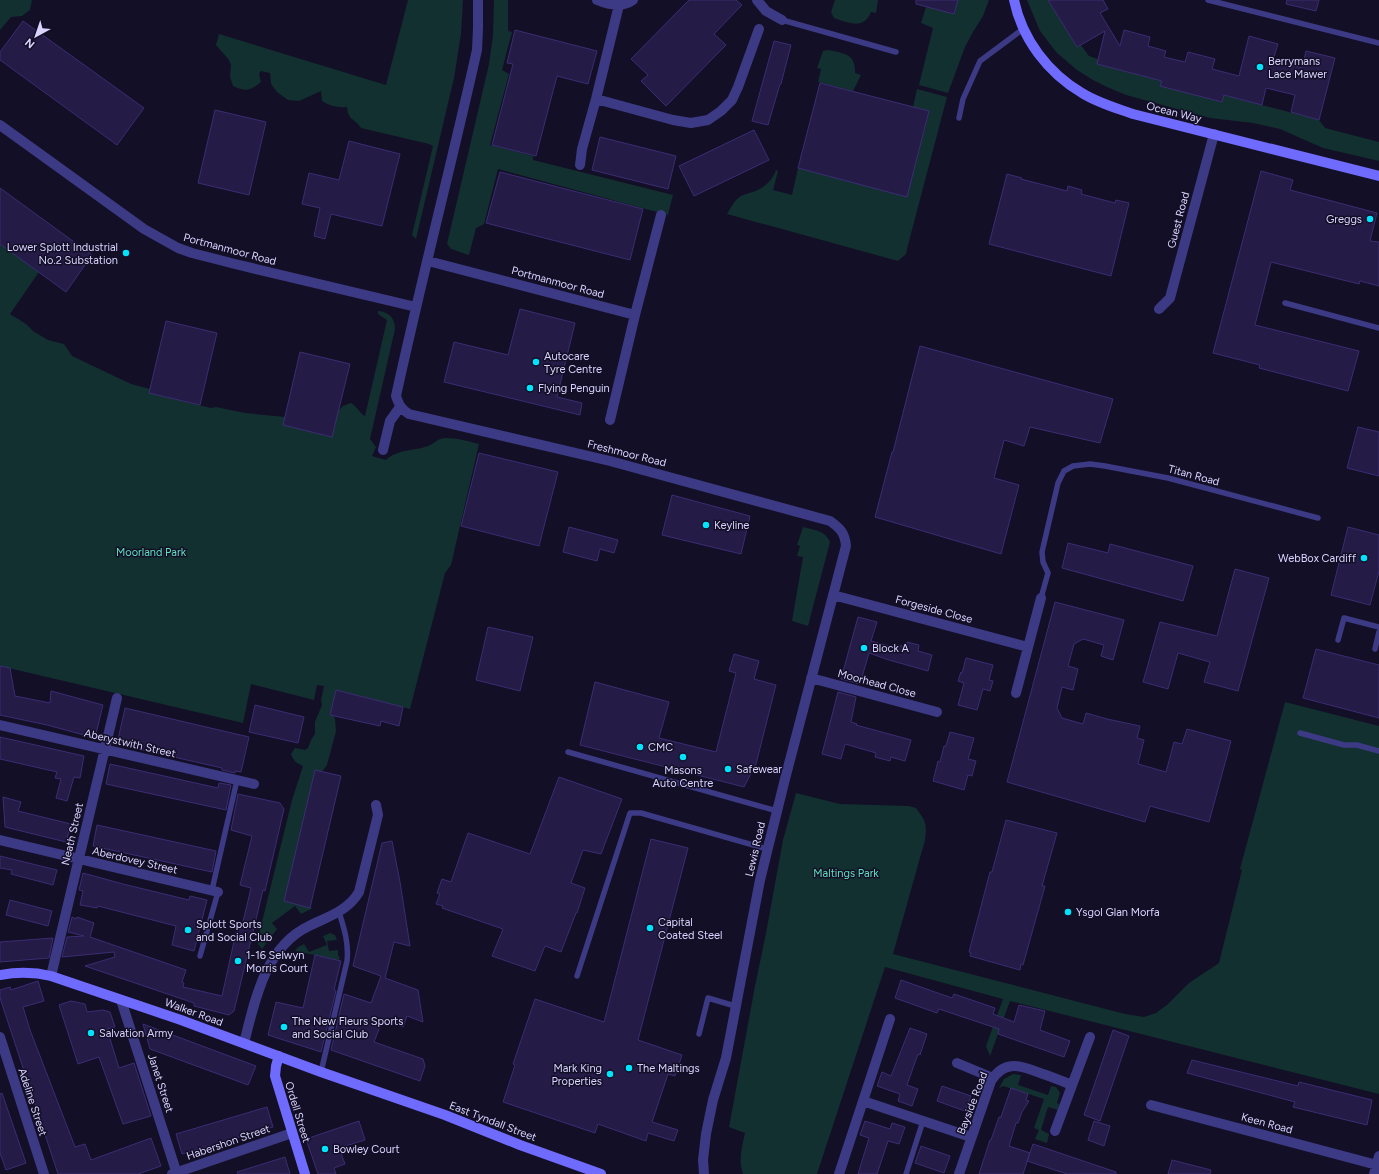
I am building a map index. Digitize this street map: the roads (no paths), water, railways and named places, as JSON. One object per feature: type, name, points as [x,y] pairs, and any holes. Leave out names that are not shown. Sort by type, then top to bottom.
[{"type":"street","points":[[382,450],[390,421],[400,407],[396,396],[476,50],[478,0]]},
{"type":"street","points":[[597,0],[612,5],[630,3],[633,0]]},
{"type":"street","points":[[757,0],[766,11],[782,20]]},
{"type":"street","name":"Ocean Way","points":[[1014,0],[1023,29],[1036,50],[1057,75],[1083,94],[1113,108],[1133,114],[1379,176]]},
{"type":"street","points":[[580,165],[582,149],[619,5]]},
{"type":"street","points":[[596,99],[672,120],[691,122],[708,120],[721,112],[732,100],[759,29]]},
{"type":"street","name":"Portmanmoor Road","points":[[0,125],[144,229],[178,248],[214,259],[416,307]]},
{"type":"street","name":"Guest Road","points":[[1159,309],[1170,298],[1214,134]]},
{"type":"street","points":[[610,420],[661,215]]},
{"type":"street","name":"Portmanmoor Road","points":[[428,260],[635,315]]},
{"type":"street","name":"Freshmoor Road","points":[[400,407],[409,414],[576,452],[777,505],[830,521],[839,527],[844,534]]},
{"type":"street","name":"Lewis Road","points":[[704,1174],[703,1160],[706,1134],[713,1100],[726,1058],[767,849],[846,546],[844,534]]},
{"type":"street","name":"Forgeside Close","points":[[833,595],[1028,647]]},
{"type":"street","points":[[1016,693],[1041,598]]},
{"type":"street","name":"Moorhead Close","points":[[811,678],[937,712]]},
{"type":"street","name":"Neath Street","points":[[51,976],[117,698]]},
{"type":"street","name":"Aberystwith Street","points":[[0,725],[254,784]]},
{"type":"street","points":[[244,1043],[262,982],[272,960],[286,941],[308,926],[339,912],[352,902],[359,892],[378,815],[376,805]]},
{"type":"street","name":"Aberdovey Street","points":[[0,840],[215,891]]},
{"type":"street","name":"Walker Road","points":[[0,975],[21,973],[51,976],[377,1091]]},
{"type":"street","name":"Janet Street","points":[[122,1000],[175,1174]]},
{"type":"street","points":[[839,1174],[890,1019]]},
{"type":"street","name":"Adeline Street","points":[[0,1037],[44,1174]]},
{"type":"street","points":[[1055,1131],[1090,1037]]},
{"type":"street","name":"Ordell Street","points":[[279,1056],[275,1076],[305,1174]]},
{"type":"street","points":[[957,1063],[993,1078]]},
{"type":"street","name":"Bayside Road","points":[[959,1174],[971,1137],[997,1071],[1009,1066],[1021,1065],[1072,1085]]},
{"type":"street","name":"East Tyndall Street","points":[[377,1091],[601,1174]]},
{"type":"street","points":[[863,1100],[971,1137]]},
{"type":"street","name":"Keen Road","points":[[1151,1105],[1377,1165]]},
{"type":"street","name":"Habershon Street","points":[[175,1174],[292,1133]]},
{"type":"lane","points":[[1208,0],[1379,43]]},
{"type":"lane","points":[[782,20],[896,52]]},
{"type":"lane","points":[[958,118],[963,99],[980,61],[1023,29]]},
{"type":"lane","points":[[1285,304],[1379,328]]},
{"type":"lane","name":"Titan Road","points":[[1041,598],[1048,573],[1043,562],[1042,552],[1058,483],[1064,472],[1073,466],[1090,464],[1168,478],[1318,518]]},
{"type":"lane","points":[[1338,640],[1344,618],[1379,627]]},
{"type":"lane","points":[[1375,649],[1379,632]]},
{"type":"lane","points":[[1300,733],[1379,751]]},
{"type":"lane","points":[[568,752],[777,811]]},
{"type":"lane","points":[[200,956],[215,891],[237,780]]},
{"type":"lane","points":[[577,976],[630,813],[641,813],[767,849]]},
{"type":"lane","points":[[321,1072],[347,961],[348,950],[339,912]]},
{"type":"lane","points":[[699,1034],[708,998],[736,1006]]},
{"type":"lane","points":[[906,1174],[923,1121]]},
{"type":"place","name":"Berrymans Lace Mawer","points":[[1260,67]]},
{"type":"place","name":"Greggs","points":[[1370,219]]},
{"type":"place","name":"Lower Splott Industrial No.2 Substation","points":[[126,253]]},
{"type":"place","name":"Autocare Tyre Centre","points":[[536,362]]},
{"type":"place","name":"Flying Penguin","points":[[530,388]]},
{"type":"place","name":"Keyline","points":[[706,525]]},
{"type":"place","name":"WebBox Cardiff","points":[[1364,558]]},
{"type":"place","name":"Block A","points":[[864,648]]},
{"type":"place","name":"CMC","points":[[640,747]]},
{"type":"place","name":"Masons Auto Centre","points":[[683,757]]},
{"type":"place","name":"Safewear","points":[[728,769]]},
{"type":"place","name":"Ysgol Glan Morfa","points":[[1068,912]]},
{"type":"place","name":"Capital Coated Steel","points":[[650,928]]},
{"type":"place","name":"Splott Sports and Social Club","points":[[188,930]]},
{"type":"place","name":"1-16 Selwyn Morris Court","points":[[238,961]]},
{"type":"place","name":"The New Fleurs Sports and Social Club","points":[[284,1027]]},
{"type":"place","name":"Salvation Army","points":[[91,1033]]},
{"type":"place","name":"The Maltings","points":[[629,1068]]},
{"type":"place","name":"Mark King Properties","points":[[610,1074]]},
{"type":"place","name":"Bowley Court","points":[[325,1149]]},
{"type":"park label","name":"Moorland Park","points":[[151,552]]},
{"type":"park label","name":"Maltings Park","points":[[846,873]]}]
